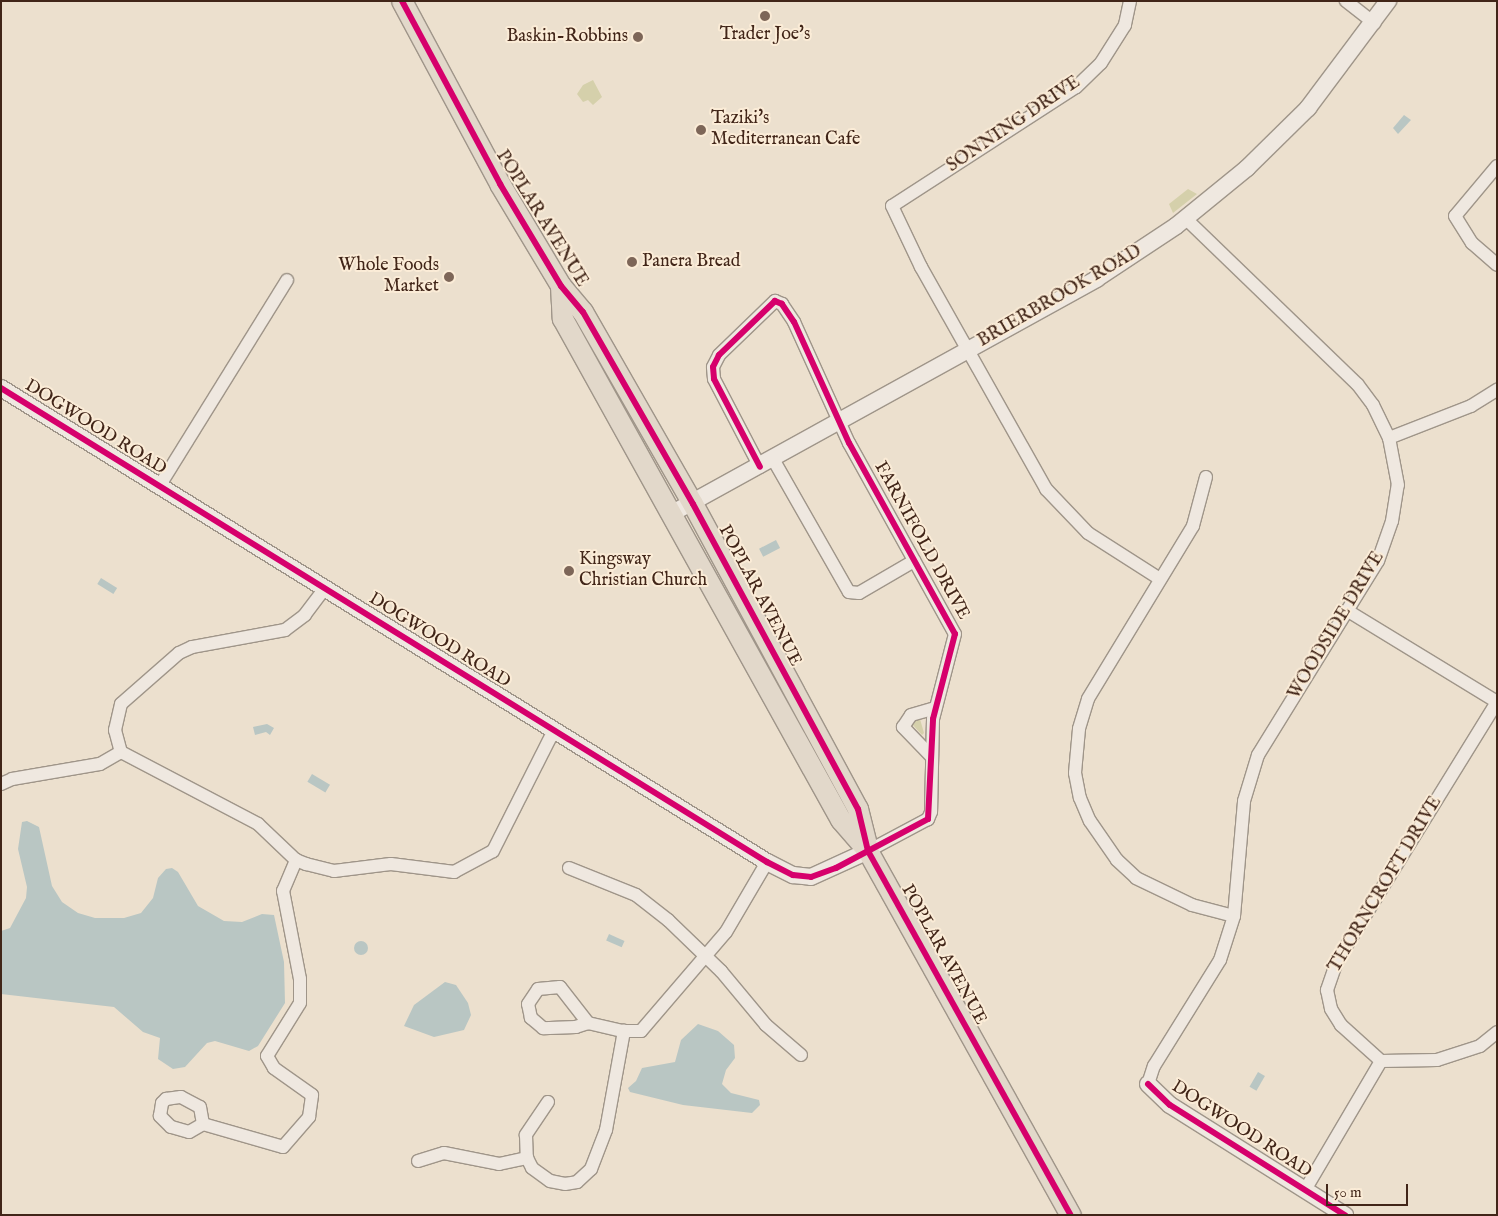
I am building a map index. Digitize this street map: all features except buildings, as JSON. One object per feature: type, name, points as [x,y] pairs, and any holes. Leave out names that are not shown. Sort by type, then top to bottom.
[{"type":"main road","name":"POPLAR AVENUE","points":[[404,2],[500,184],[561,286],[583,312],[693,504],[858,809],[868,851]]},
{"type":"main road","name":"POPLAR AVENUE","points":[[561,286],[563,319],[840,820],[868,851],[1071,1215]]},
{"type":"street","name":"SONNING DRIVE","points":[[968,351],[920,267],[892,206],[1076,87],[1101,63],[1125,25],[1130,1]]},
{"type":"street","points":[[1346,1],[1374,23]]},
{"type":"street","name":"BRIERBROOK ROAD","points":[[671,514],[767,463],[1118,266],[1186,219],[1287,130],[1321,94],[1374,23],[1388,1]]},
{"type":"street","points":[[1497,166],[1455,216],[1472,242],[1497,265]]},
{"type":"street","name":"WOODSIDE DRIVE","points":[[1148,1084],[1154,1066],[1220,960],[1234,916],[1244,801],[1258,755],[1378,561],[1392,522],[1398,485],[1389,438],[1373,404],[1357,384],[1186,219]]},
{"type":"street","points":[[160,485],[287,280]]},
{"type":"street","name":"FARNIFOLD DRIVE","points":[[767,463],[714,379],[713,368],[719,355],[774,301],[782,304],[794,322],[840,422],[955,634],[935,708],[928,819],[868,851]]},
{"type":"street","points":[[968,351],[1032,467],[1058,504],[1100,542],[1160,579]]},
{"type":"street","name":"DOGWOOD ROAD","points":[[1,388],[767,862],[793,875],[811,877],[868,851]]},
{"type":"street","points":[[1389,438],[1471,406],[1497,390]]},
{"type":"street","points":[[767,463],[849,592],[859,593],[914,561]]},
{"type":"street","points":[[1206,477],[1193,526],[1093,688],[1083,714],[1075,773],[1080,798],[1100,839],[1136,878],[1192,905],[1234,916]]},
{"type":"street","points":[[326,588],[305,615],[285,630],[200,646],[179,653],[121,704],[115,730],[121,752],[258,824],[296,860],[334,871],[391,864],[454,872],[493,851],[554,730]]},
{"type":"street","points":[[1348,611],[1497,702]]},
{"type":"street","name":"THORNCROFT DRIVE","points":[[1382,1061],[1364,1048],[1335,1016],[1327,990],[1332,968],[1497,702]]},
{"type":"street","points":[[932,756],[904,727],[911,715],[935,708]]},
{"type":"street","points":[[1,784],[12,779],[100,764],[121,752]]},
{"type":"street","points":[[203,1124],[282,1147],[309,1117],[312,1095],[274,1068],[267,1056],[300,1003],[300,979],[283,891],[296,860]]},
{"type":"street","points":[[588,1023],[560,987],[538,989],[528,1004],[531,1018],[544,1028],[576,1027],[588,1023],[624,1032],[642,1031],[726,932],[767,862]]},
{"type":"street","points":[[569,868],[636,895],[668,920],[722,971],[766,1025],[801,1055]]},
{"type":"street","points":[[548,1102],[526,1135],[528,1158],[532,1168],[550,1181],[565,1184],[577,1182],[591,1169],[606,1130],[624,1032]]},
{"type":"street","points":[[1305,1190],[1382,1061],[1437,1060],[1480,1046],[1497,1032]]},
{"type":"street","name":"DOGWOOD ROAD","points":[[1148,1084],[1170,1105],[1345,1215]]},
{"type":"street","points":[[418,1160],[444,1154],[499,1164],[528,1158]]},
{"type":"shaded area","points":[[593,80],[602,97],[593,105],[588,100],[583,102],[577,94],[583,85]]},
{"type":"shaded area","points":[[1404,115],[1411,120],[1398,134],[1393,128]]},
{"type":"shaded area","points":[[1188,189],[1197,194],[1173,213],[1169,204]]},
{"type":"shaded area","points":[[776,540],[780,548],[763,557],[759,549]]},
{"type":"shaded area","points":[[101,578],[117,588],[113,594],[97,584]]},
{"type":"shaded area","points":[[920,719],[924,733],[922,735],[912,724],[912,721]]},
{"type":"shaded area","points":[[267,724],[274,728],[270,735],[266,732],[255,735],[253,727]]},
{"type":"shaded area","points":[[312,774],[330,785],[325,793],[307,782]]},
{"type":"shaded area","points":[[27,821],[39,827],[52,886],[62,902],[78,913],[95,918],[124,918],[141,913],[153,898],[158,878],[166,869],[172,868],[178,872],[198,906],[224,921],[242,922],[262,914],[274,915],[284,962],[285,1003],[258,1046],[249,1051],[215,1041],[207,1043],[185,1067],[173,1069],[158,1059],[160,1038],[143,1032],[114,1007],[1,994],[1,931],[10,928],[26,898],[27,887],[18,849],[22,822]]},
{"type":"shaded area","points":[[609,934],[625,941],[622,947],[606,940]]},
{"type":"shaded area","points":[[358,941],[364,941],[368,948],[364,955],[358,955],[354,951],[354,945]]},
{"type":"shaded area","points":[[445,982],[456,985],[468,1003],[471,1015],[464,1030],[434,1037],[404,1026],[414,1005]]},
{"type":"shaded area","points":[[698,1024],[718,1031],[734,1045],[735,1058],[726,1070],[722,1084],[731,1093],[759,1100],[760,1105],[752,1113],[683,1105],[630,1092],[628,1088],[636,1081],[642,1068],[675,1062],[681,1040]]},
{"type":"shaded area","points":[[1258,1072],[1265,1076],[1256,1091],[1250,1087]]},
{"type":"cycle path","points":[[402,1],[500,184],[561,286],[583,312],[693,504],[858,809],[868,851],[1071,1215]]},
{"type":"cycle path","points":[[1,388],[767,862],[793,875],[811,877],[836,868],[928,819],[933,719],[955,634],[849,443],[794,322],[782,304],[775,301],[719,355],[713,367],[714,379],[760,467]]},
{"type":"cycle path","points":[[1148,1084],[1170,1105],[1345,1215]]},
{"type":"place","name":"Trader Joe's","points":[[765,16]]},
{"type":"place","name":"Baskin-Robbins","points":[[638,37]]},
{"type":"place","name":"Taziki's Mediterranean Cafe","points":[[701,130]]},
{"type":"place","name":"Panera Bread","points":[[632,262]]},
{"type":"place","name":"Whole Foods Market","points":[[449,277]]},
{"type":"place","name":"Kingsway Christian Church","points":[[569,571]]}]
